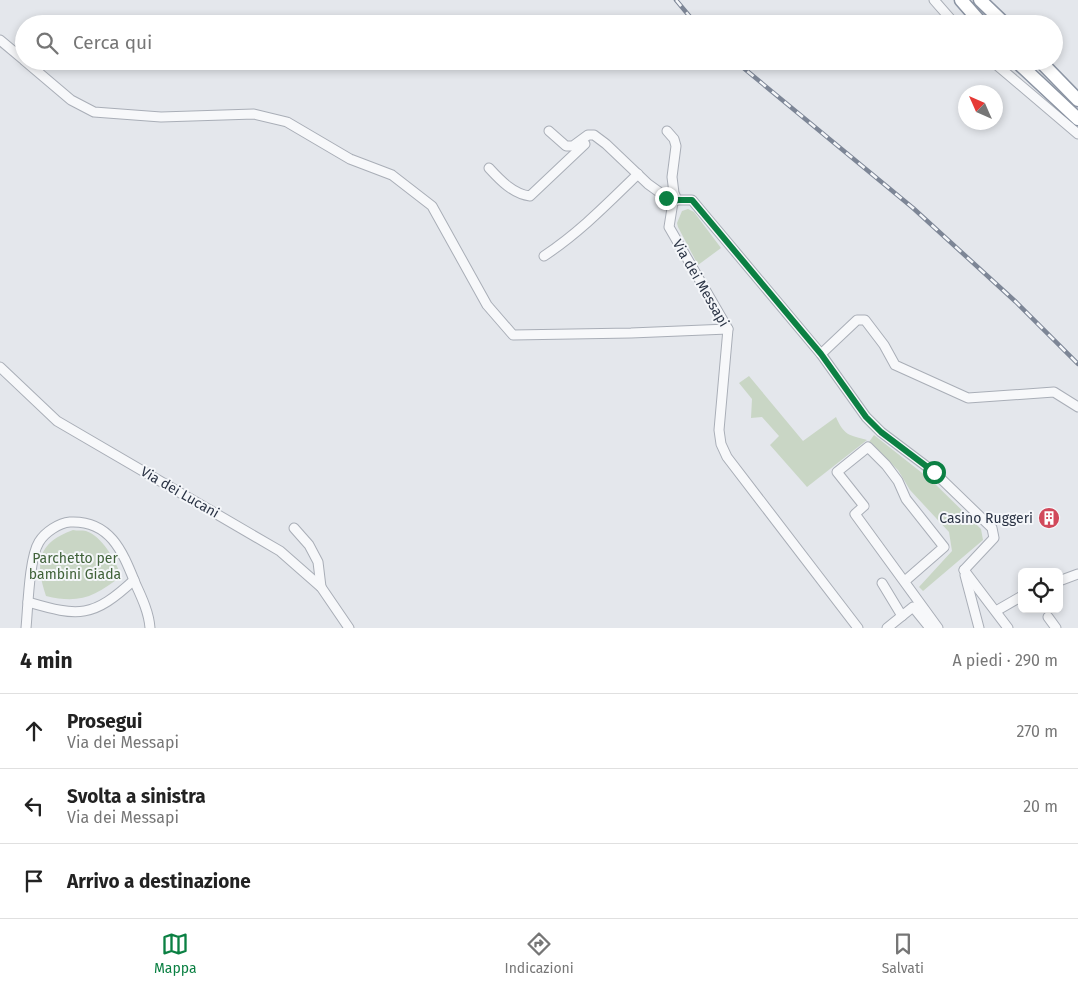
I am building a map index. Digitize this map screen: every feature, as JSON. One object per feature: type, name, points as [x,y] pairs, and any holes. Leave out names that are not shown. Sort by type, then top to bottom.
[{"type":"highway","points":[[961,0],[974,15]]},
{"type":"highway","points":[[980,0],[995,15]]},
{"type":"highway","points":[[1026,70],[1078,119]]},
{"type":"highway","points":[[1049,70],[1078,100]]},
{"type":"highway","points":[[1056,70],[1078,89]]},
{"type":"street","points":[[934,0],[947,15]]},
{"type":"street","points":[[0,40],[15,53]]},
{"type":"street","points":[[35,70],[70,100],[94,112],[161,118],[254,114],[287,122],[350,159],[392,175],[432,206],[487,305],[512,335],[728,329]]},
{"type":"street","points":[[1003,70],[1078,134]]},
{"type":"street","points":[[549,131],[566,146],[573,146],[588,135],[594,135],[638,174],[675,201],[692,200],[821,354],[866,417],[881,432],[934,472],[992,528],[994,538],[964,570]]},
{"type":"street","points":[[666,131],[674,139],[676,146],[672,177],[675,201]]},
{"type":"street","points":[[489,168],[505,184],[519,194],[530,196],[594,135]]},
{"type":"street","points":[[544,256],[596,216],[638,174]]},
{"type":"street","name":"Via dei Messapi","points":[[675,201],[669,227],[728,329],[719,430],[721,444],[728,458],[858,628]]},
{"type":"street","points":[[821,354],[857,320],[865,320],[884,345],[895,365],[968,398],[1054,392],[1078,407]]},
{"type":"street","name":"Via dei Lucani","points":[[0,367],[58,421],[280,551],[321,587],[349,628]]},
{"type":"street","points":[[905,581],[944,547],[906,500],[898,481],[886,465],[868,448],[837,472],[864,506],[855,514],[938,628]]},
{"type":"street","points":[[26,628],[34,556],[40,541],[54,527],[67,522],[79,522],[92,524],[105,531],[122,552],[142,598],[150,628]]},
{"type":"street","points":[[294,528],[309,545],[318,562],[321,587]]},
{"type":"street","points":[[964,570],[1008,628]]},
{"type":"street","points":[[964,570],[979,628]]},
{"type":"street","points":[[1063,579],[1078,574]]},
{"type":"street","points":[[28,602],[61,612],[81,612],[105,604],[134,580]]},
{"type":"street","points":[[882,583],[902,616]]},
{"type":"street","points":[[996,611],[1018,598]]},
{"type":"street","points":[[887,628],[913,607],[930,628]]},
{"type":"street","points":[[1048,617],[1056,628]]},
{"type":"green space","points":[[688,209],[694,212],[721,248],[698,265],[677,223],[682,211]]},
{"type":"green space","points":[[749,376],[803,441],[836,417],[844,431],[855,437],[867,440],[807,487],[770,445],[779,436],[762,417],[751,418],[752,399],[739,383]]},
{"type":"green space","points":[[874,435],[931,480],[981,529],[983,540],[923,591],[919,587],[952,551],[949,532],[910,490],[898,470],[869,442]]},
{"type":"green space","name":"Parchetto per bambini Giada","points":[[73,530],[86,531],[98,538],[112,556],[121,576],[95,594],[86,597],[68,599],[46,596],[40,564],[42,555],[52,541]]},
{"type":"railway","points":[[676,0],[688,15]]},
{"type":"railway","points":[[746,70],[913,208],[1016,302],[1078,364]]},
{"type":"place","name":"Casino Ruggeri","points":[[1049,518]]},
{"type":"route","points":[[666,198],[673,202],[677,200],[692,200],[821,354],[866,417],[881,432],[934,472]]}]
